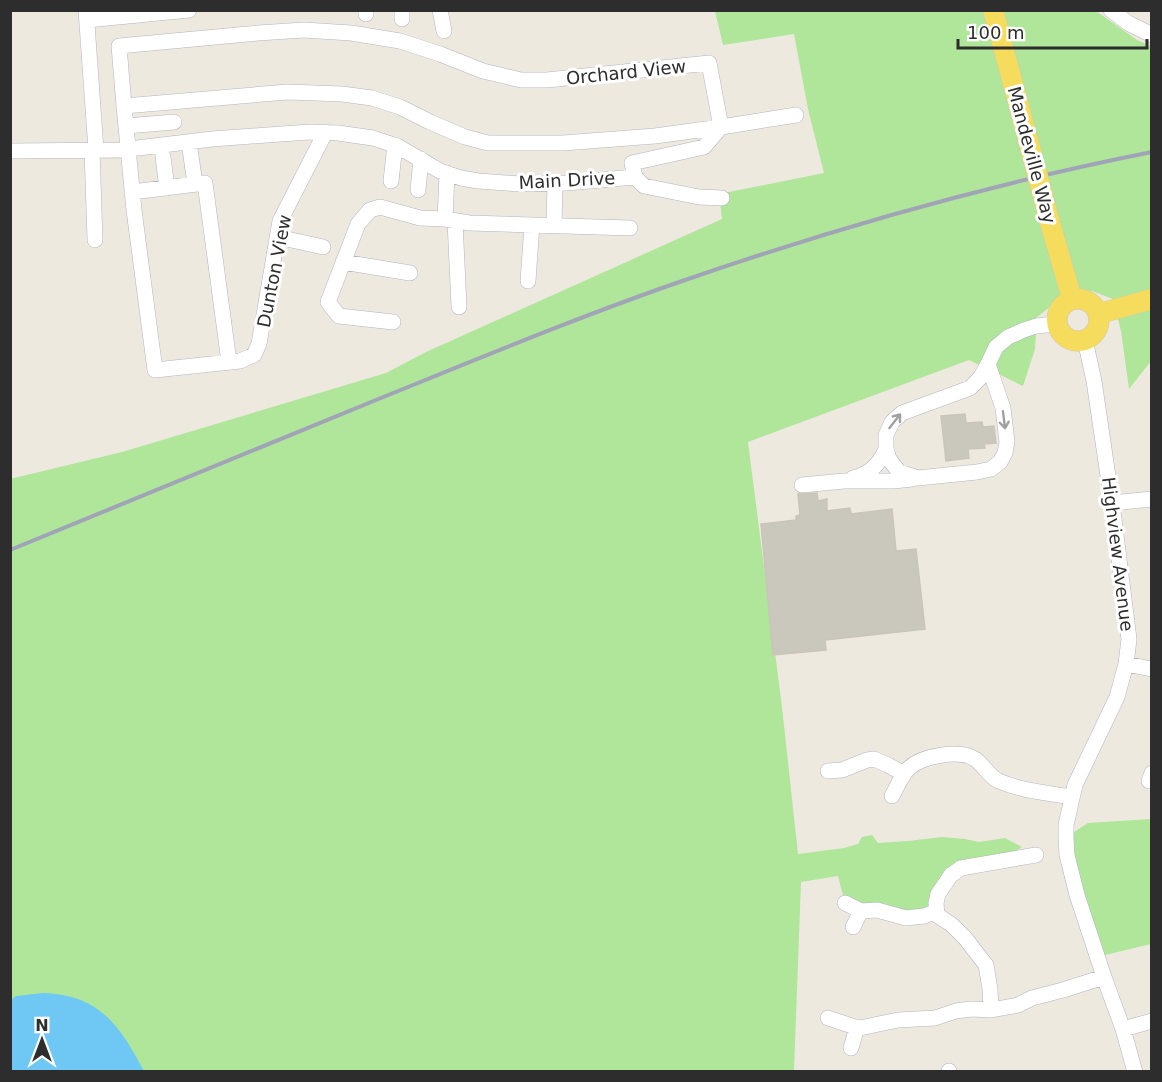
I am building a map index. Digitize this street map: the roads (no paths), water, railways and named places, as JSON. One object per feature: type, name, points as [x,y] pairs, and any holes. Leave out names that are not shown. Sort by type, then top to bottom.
[{"type":"main road","name":"Mandeville Way","points":[[993,10],[1072,299]]},
{"type":"main road","points":[[1072,299],[1084,300],[1093,305],[1098,314],[1096,331],[1085,340],[1067,339],[1062,335],[1057,324],[1059,309],[1072,299]]},
{"type":"main road","points":[[1098,314],[1152,299]]},
{"type":"street","points":[[95,240],[94,150],[87,15],[189,10]]},
{"type":"street","points":[[440,10],[444,31]]},
{"type":"street","points":[[1111,10],[1128,23],[1152,35]]},
{"type":"street","name":"Orchard View","points":[[129,149],[119,46],[304,30],[351,33],[400,41],[483,71],[521,80],[547,80],[709,63],[721,127]]},
{"type":"street","points":[[124,106],[287,92],[342,94],[372,98],[400,107],[465,137],[488,143],[562,143],[655,136],[796,115]]},
{"type":"street","points":[[126,126],[174,122]]},
{"type":"street","name":"Main Drive","points":[[10,151],[129,149],[309,132],[338,133],[373,138],[395,145],[440,171],[478,182],[555,183],[635,177],[632,163],[704,147],[721,127]]},
{"type":"street","name":"Dunton View","points":[[129,149],[132,192],[155,370],[240,361],[254,355],[259,344],[280,221],[325,133]]},
{"type":"street","points":[[189,142],[195,184]]},
{"type":"street","points":[[391,181],[395,145]]},
{"type":"street","points":[[163,157],[167,188]]},
{"type":"street","points":[[418,190],[421,159]]},
{"type":"street","points":[[447,174],[459,307]]},
{"type":"street","points":[[635,177],[644,186],[699,197],[722,198]]},
{"type":"street","points":[[132,192],[205,183],[229,362]]},
{"type":"street","points":[[554,225],[555,183]]},
{"type":"street","points":[[393,322],[339,316],[328,302],[358,224],[370,210],[380,207],[420,218],[469,223],[630,228]]},
{"type":"street","points":[[528,281],[532,225]]},
{"type":"street","points":[[278,237],[323,247]]},
{"type":"street","points":[[344,262],[410,273]]},
{"type":"street","points":[[918,478],[899,472],[889,459],[886,435],[892,422],[902,412],[970,388],[980,378],[996,347],[1008,337],[1036,326],[1057,324]]},
{"type":"street","name":"Highview Avenue","points":[[1085,340],[1094,381],[1128,627],[1126,664],[1117,697],[1080,773],[1072,797],[1066,825],[1067,855],[1077,895],[1135,1071]]},
{"type":"street","points":[[802,485],[844,481],[893,481],[991,469],[1000,462],[1007,442],[1003,408],[988,364]]},
{"type":"street","points":[[844,481],[874,469],[886,449]]},
{"type":"street","points":[[1112,503],[1152,499]]},
{"type":"street","points":[[1126,664],[1152,669]]},
{"type":"street","points":[[892,796],[909,768],[932,758],[956,754],[976,759],[997,780],[1029,790],[1072,797]]},
{"type":"street","points":[[828,771],[849,768],[874,759],[904,774]]},
{"type":"street","points":[[937,915],[938,894],[951,875],[961,868],[1036,855]]},
{"type":"street","points":[[846,903],[861,911],[877,910],[906,918],[937,915],[952,925],[986,965],[992,1010]]},
{"type":"street","points":[[853,927],[861,911]]},
{"type":"street","points":[[828,1018],[857,1028],[898,1020],[935,1018],[971,1009],[992,1010],[1018,1005],[1032,998],[1104,977]]},
{"type":"street","points":[[1123,1029],[1152,1021]]},
{"type":"street","points":[[851,1048],[857,1028]]},
{"type":"water","points":[[43,993],[63,995],[79,1000],[93,1006],[106,1016],[126,1040],[144,1071],[11,1071],[11,1000],[16,996]]},
{"type":"railway","points":[[10,550],[493,353],[688,279],[860,224],[976,192],[1152,152]]}]
